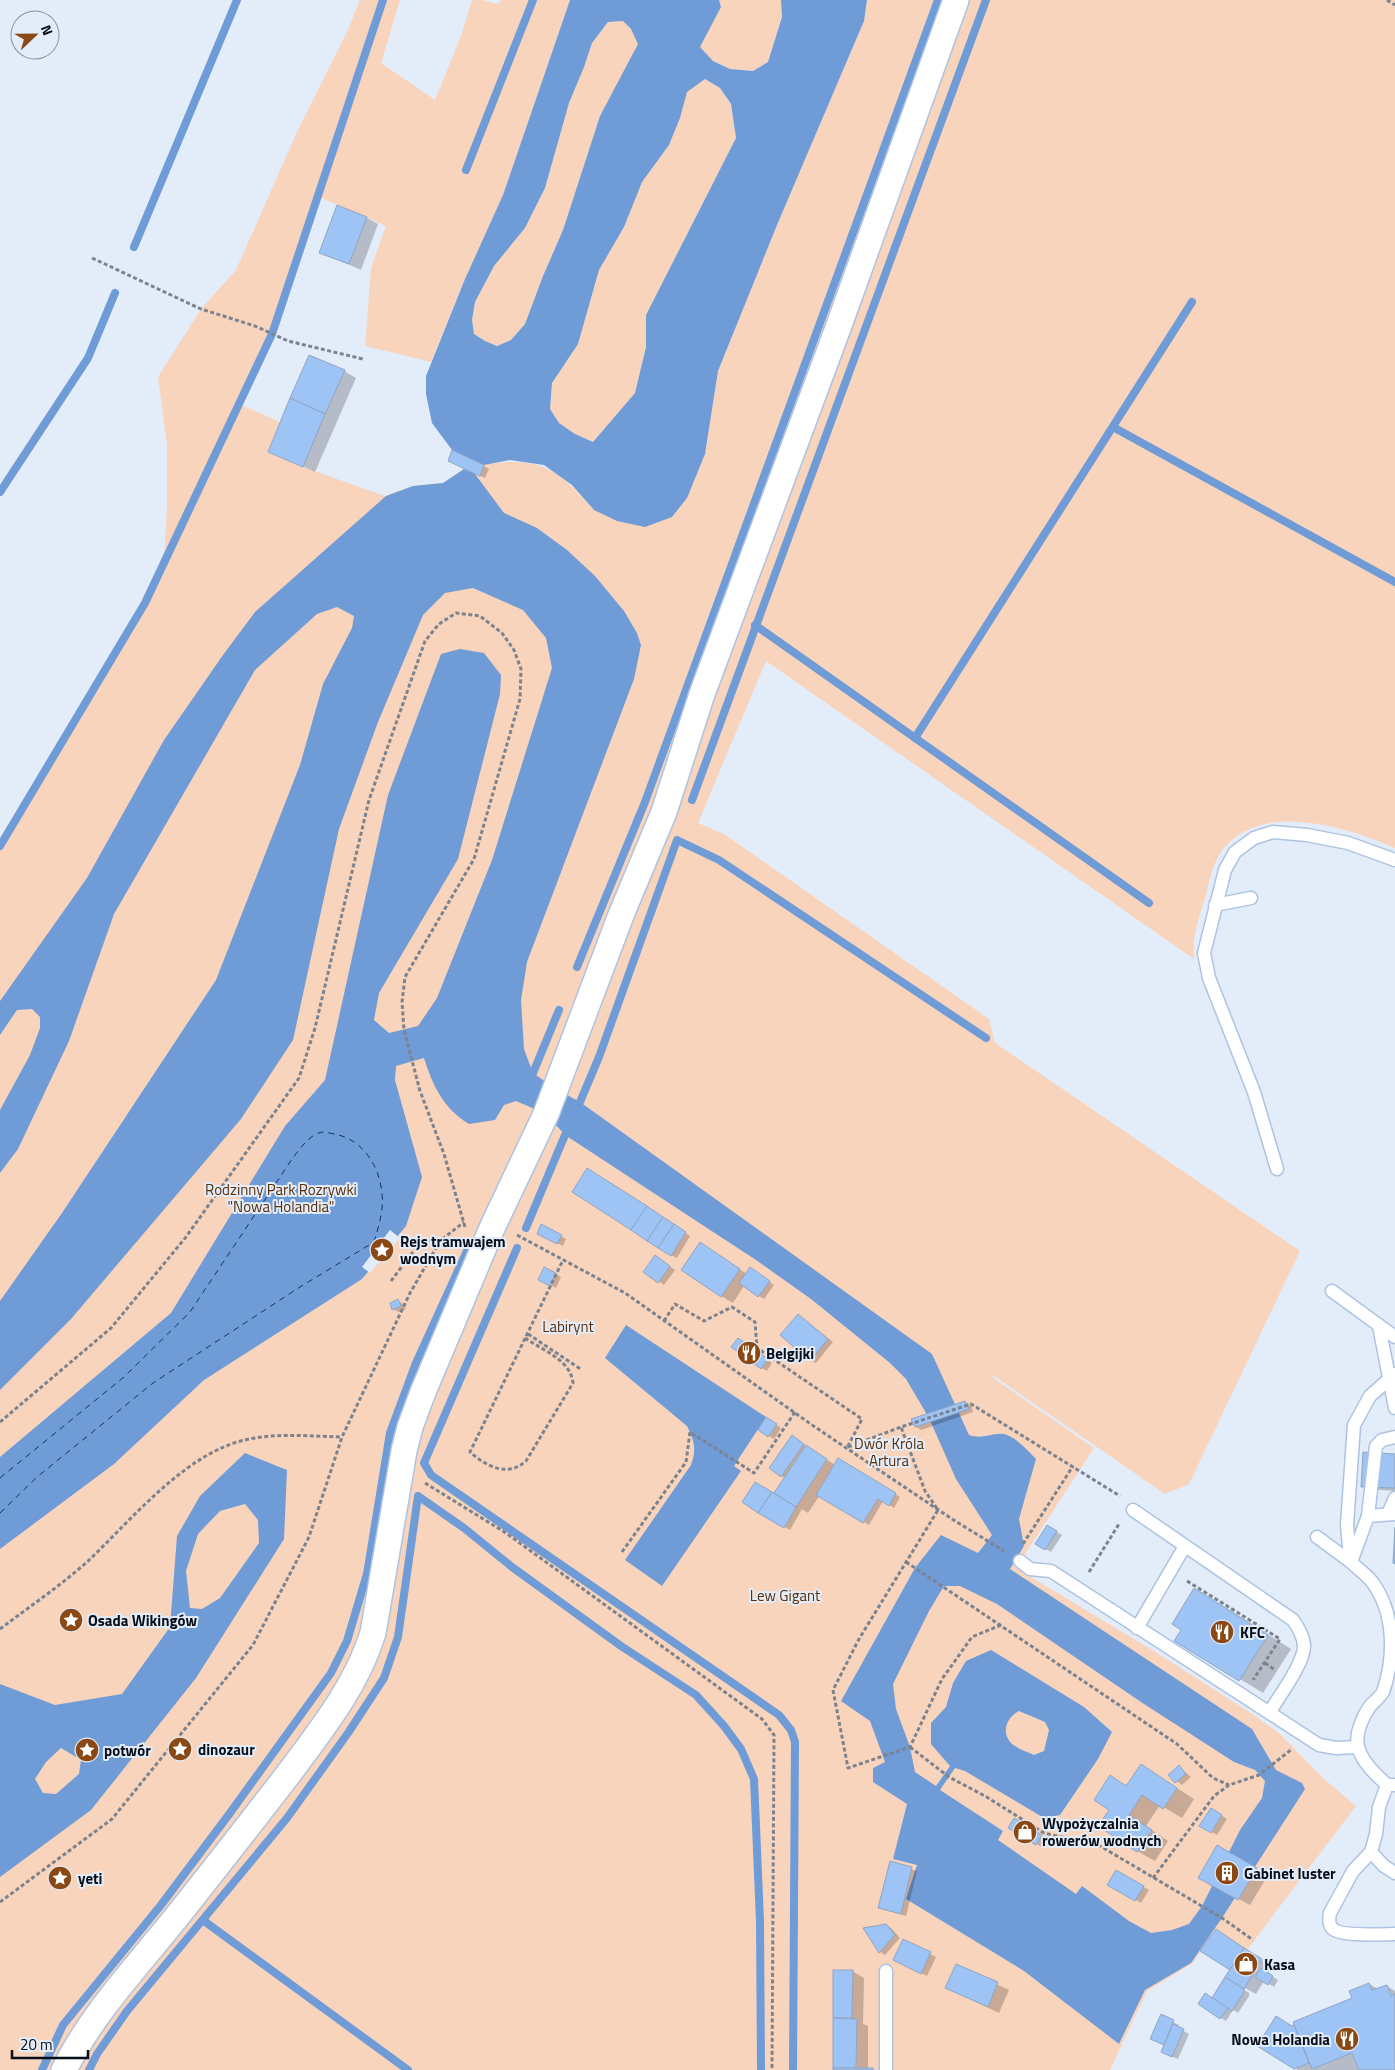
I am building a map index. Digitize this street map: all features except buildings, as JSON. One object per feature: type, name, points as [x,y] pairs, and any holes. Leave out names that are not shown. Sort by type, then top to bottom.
[{"type":"street","points":[[64,2070],[86,2030],[208,1878],[308,1747],[342,1699],[359,1670],[372,1633],[410,1428],[422,1392],[492,1228],[546,1114],[621,915],[664,812],[702,694],[835,337],[956,0]]},
{"type":"lane","points":[[1277,1169],[1254,1092],[1209,978],[1204,953],[1225,870],[1235,852],[1254,838],[1273,832],[1307,835],[1348,843],[1395,860]]},
{"type":"lane","points":[[1215,905],[1251,898]]},
{"type":"lane","points":[[1332,1291],[1395,1337]]},
{"type":"lane","points":[[1379,1326],[1392,1376],[1395,1408]]},
{"type":"lane","points":[[1350,1562],[1347,1525],[1354,1425],[1370,1396],[1392,1376]]},
{"type":"lane","points":[[1350,1562],[1368,1516],[1376,1446],[1382,1440],[1395,1437]]},
{"type":"lane","points":[[1368,1516],[1392,1514],[1395,1498]]},
{"type":"lane","points":[[1133,1510],[1293,1620],[1301,1631],[1304,1646],[1300,1661],[1270,1712]]},
{"type":"lane","points":[[1317,1537],[1350,1562],[1372,1582],[1393,1621],[1394,1643],[1391,1667],[1382,1693],[1369,1707],[1363,1719],[1359,1730],[1358,1747],[1376,1775],[1391,1785],[1379,1807],[1376,1834],[1371,1852],[1352,1871],[1330,1913],[1329,1920],[1331,1928],[1339,1933],[1395,1934]]},
{"type":"lane","points":[[1137,1628],[1185,1546]]},
{"type":"lane","points":[[1017,1555],[1030,1569],[1051,1572],[1319,1745],[1336,1748],[1358,1747]]},
{"type":"lane","points":[[1382,1693],[1395,1691]]},
{"type":"lane","points":[[1371,1852],[1384,1866],[1395,1872]]},
{"type":"lane","points":[[886,1971],[886,2070]]},
{"type":"path","points":[[1387,0],[1395,5]]},
{"type":"path","points":[[92,258],[201,309],[255,326],[288,341],[363,359]]},
{"type":"path","points":[[0,1422],[111,1328],[186,1237],[299,1078],[315,1028],[369,800],[425,641],[439,624],[456,613],[480,616],[502,633],[514,650],[521,669],[520,699],[474,859],[405,977],[402,1002],[404,1030],[420,1091],[444,1154],[470,1238],[483,1251]]},
{"type":"path","points":[[0,1902],[112,1819],[253,1645],[309,1537],[342,1437],[410,1293],[440,1241],[464,1222]]},
{"type":"path","points":[[492,1228],[518,1236],[625,1293],[938,1510],[1017,1555],[1072,1466]]},
{"type":"path","points":[[391,1281],[422,1240],[440,1241]]},
{"type":"path","points":[[525,1338],[567,1366],[572,1375],[572,1383],[526,1461],[520,1466],[499,1470],[483,1464],[470,1452],[562,1260]]},
{"type":"path","points":[[664,1321],[676,1304],[704,1321],[732,1307],[755,1322],[757,1348],[862,1419],[847,1448]]},
{"type":"path","points":[[528,1334],[582,1370]]},
{"type":"path","points":[[847,1448],[901,1427],[971,1404],[1125,1499]]},
{"type":"path","points":[[622,1552],[686,1462],[690,1432],[754,1472],[795,1412]]},
{"type":"path","points":[[901,1427],[925,1491],[938,1510]]},
{"type":"path","points":[[0,1629],[85,1564],[176,1477],[202,1459],[227,1446],[268,1436],[342,1437]]},
{"type":"path","points":[[401,1473],[421,1480],[506,1532],[716,1684],[762,1719],[768,1726],[774,1736],[772,2070]]},
{"type":"path","points":[[938,1510],[859,1639],[833,1690],[848,1768],[910,1747],[942,1679],[972,1637],[1001,1625]]},
{"type":"path","points":[[1089,1572],[1122,1520]]},
{"type":"path","points":[[906,1562],[1177,1744],[1212,1778],[1229,1785]]},
{"type":"path","points":[[1186,1580],[1280,1639],[1249,1687]]},
{"type":"path","points":[[1265,1663],[1280,1673]]},
{"type":"path","points":[[910,1747],[945,1774],[986,1796],[1044,1833],[1100,1846],[1222,1918],[1253,1940]]},
{"type":"path","points":[[1153,1878],[1214,1796],[1229,1785],[1259,1775],[1272,1765]]},
{"type":"green space","points":[[360,0],[400,0],[381,63],[435,100],[461,36],[472,0],[482,0],[498,4],[501,0],[570,0],[503,195],[465,279],[431,362],[365,346],[371,268],[386,226],[317,196],[274,328],[239,404],[280,422],[268,452],[303,467],[385,496],[413,486],[443,483],[464,469],[479,476],[484,465],[520,462],[547,468],[558,475],[594,510],[705,454],[718,371],[777,225],[864,21],[867,0],[1395,0],[1395,848],[1352,832],[1302,822],[1278,822],[1255,827],[1235,837],[1219,855],[1213,870],[1195,934],[1194,959],[766,661],[698,823],[724,834],[989,1019],[995,1043],[1300,1251],[1189,1484],[1165,1494],[994,1376],[992,1377],[1094,1448],[1016,1568],[1154,1651],[1254,1715],[1280,1734],[1322,1777],[1356,1806],[1247,1950],[1215,1929],[1193,1963],[1147,1991],[1110,2070],[0,2070],[0,846],[145,603],[164,562],[167,506],[167,445],[158,377],[201,309],[236,270],[297,132],[347,32]]},
{"type":"green space","points":[[719,0],[781,0],[782,17],[768,62],[753,71],[731,69],[713,61],[699,47],[721,7]]},
{"type":"green space","points":[[623,21],[631,29],[639,44],[600,116],[563,230],[525,324],[511,340],[497,346],[474,334],[472,320],[475,302],[494,266],[525,228],[545,188],[569,103],[592,43],[608,22]]},
{"type":"green space","points":[[705,79],[720,88],[731,105],[736,138],[646,315],[646,347],[635,393],[593,442],[575,434],[559,423],[550,409],[552,383],[578,344],[599,270],[624,227],[642,182],[669,145],[680,118],[687,92]]},
{"type":"water","points":[[570,0],[719,0],[721,7],[700,47],[713,61],[730,69],[753,71],[768,62],[782,17],[781,0],[867,0],[864,21],[777,225],[718,371],[705,454],[687,498],[672,517],[645,527],[617,521],[594,510],[572,485],[544,465],[510,460],[484,465],[452,450],[432,423],[426,394],[426,376],[465,279],[503,195]],"holes":[[[623,21],[631,29],[638,44],[600,116],[563,230],[525,324],[511,340],[497,346],[474,334],[472,320],[475,302],[494,266],[525,228],[545,188],[569,103],[592,43],[608,22]],[[705,79],[720,88],[731,104],[736,138],[646,315],[646,347],[635,393],[593,442],[575,434],[559,423],[550,409],[552,383],[578,344],[599,270],[624,227],[642,182],[669,145],[680,118],[687,92]]]},
{"type":"water","points":[[464,469],[475,474],[504,513],[537,528],[567,550],[595,576],[624,611],[637,633],[641,645],[634,679],[527,962],[521,1000],[524,1049],[533,1073],[556,1089],[580,1102],[932,1354],[969,1435],[979,1437],[1004,1434],[1021,1444],[1036,1459],[1019,1519],[1024,1546],[1010,1569],[1252,1729],[1276,1770],[1302,1783],[1305,1789],[1191,1963],[1145,1990],[1119,2044],[1024,1971],[906,1899],[917,1865],[893,1859],[907,1804],[873,1782],[873,1768],[885,1762],[870,1721],[841,1701],[915,1568],[941,1535],[978,1553],[992,1535],[956,1479],[929,1418],[906,1379],[890,1363],[811,1299],[756,1260],[565,1135],[546,1114],[516,1101],[504,1105],[495,1120],[469,1124],[452,1111],[440,1095],[431,1078],[424,1058],[396,1066],[395,1080],[422,1177],[406,1226],[362,1279],[204,1380],[114,1464],[0,1549],[0,1457],[171,1313],[285,1126],[325,1080],[388,795],[441,654],[460,649],[484,653],[501,675],[500,694],[458,859],[379,993],[374,1020],[389,1033],[418,1026],[437,998],[492,860],[552,668],[546,638],[523,610],[473,588],[445,593],[423,615],[378,722],[339,829],[293,1040],[241,1119],[71,1319],[0,1390],[0,1301],[62,1213],[216,980],[300,765],[323,684],[352,628],[354,616],[337,607],[317,614],[255,670],[114,914],[69,1041],[18,1149],[0,1173],[0,1110],[30,1055],[40,1028],[40,1017],[32,1009],[17,1010],[0,1035],[0,1001],[87,878],[164,740],[255,612],[386,496],[413,486],[443,483]],"holes":[[[944,1586],[960,1586],[997,1604],[1141,1702],[1234,1762],[1255,1770],[1265,1781],[1262,1798],[1240,1830],[1202,1906],[1189,1924],[1172,1930],[1151,1933],[1129,1921],[1082,1886],[1076,1894],[998,1840],[1003,1831],[940,1790],[955,1768],[965,1771],[1044,1818],[1060,1815],[1098,1759],[1112,1732],[1084,1707],[991,1650],[966,1661],[953,1683],[946,1707],[931,1723],[931,1744],[950,1766],[936,1786],[915,1772],[910,1747],[896,1709],[893,1684],[929,1611]],[[1019,1711],[1045,1722],[1049,1730],[1044,1751],[1034,1755],[1010,1742],[1007,1737],[1006,1727],[1010,1718]]]},
{"type":"water","points":[[626,1325],[766,1417],[734,1466],[741,1471],[662,1586],[625,1560],[691,1465],[694,1445],[687,1426],[605,1358]]},
{"type":"water","points":[[245,1453],[287,1470],[284,1539],[196,1678],[91,1810],[0,1877],[0,1684],[55,1705],[122,1694],[170,1627],[177,1536],[200,1496]],"holes":[[[245,1504],[258,1520],[259,1543],[220,1598],[202,1609],[190,1608],[186,1571],[198,1534],[220,1511]],[[61,1748],[81,1760],[79,1774],[56,1794],[43,1793],[35,1779],[46,1762]]]},
{"type":"pier","points":[[390,1230],[400,1238],[370,1273],[362,1267]]},
{"type":"waterway","points":[[134,247],[237,0]]},
{"type":"waterway","points":[[0,846],[145,603],[272,334],[383,0]]},
{"type":"waterway","points":[[466,170],[533,0]]},
{"type":"waterway","points":[[577,967],[645,802],[938,0]]},
{"type":"waterway","points":[[692,800],[986,0]]},
{"type":"waterway","points":[[0,492],[88,358],[115,293]]},
{"type":"waterway","points":[[915,738],[1192,302]]},
{"type":"waterway","points":[[1113,427],[1395,582]]},
{"type":"waterway","points":[[755,625],[1149,903]]},
{"type":"waterway","points":[[580,1102],[599,1057],[677,840],[719,860],[986,1038]]},
{"type":"waterway","points":[[533,1073],[559,1010]]},
{"type":"waterway","points":[[526,1228],[565,1135]]},
{"type":"waterway","points":[[517,1248],[424,1463],[431,1475],[779,1715],[791,1730],[795,1742],[793,2070]]},
{"type":"waterway","points":[[42,2070],[63,2025],[161,1905],[331,1673],[347,1641],[367,1574],[390,1433],[416,1363],[467,1251]]},
{"type":"waterway","points":[[89,2070],[97,2054],[127,2011],[287,1818],[348,1733],[384,1678],[398,1637],[418,1496],[464,1528],[512,1567],[621,1646],[696,1695],[724,1726],[741,1749],[754,1779],[760,1921],[761,2070]]},
{"type":"waterway","points":[[204,1921],[408,2070]]},
{"type":"ferry route","points":[[0,1478],[124,1377],[190,1312],[292,1159],[305,1143],[318,1133],[335,1134],[354,1142],[368,1155],[373,1164],[382,1193],[381,1218],[374,1242]]},
{"type":"ferry route","points":[[0,1513],[37,1477],[153,1383],[300,1287],[374,1242],[379,1245]]},
{"type":"place","name":"Rejs tramwajem wodnym","points":[[382,1250]]},
{"type":"place","name":"Belgijki","points":[[749,1353]]},
{"type":"place","name":"Osada Wikingów","points":[[71,1620]]},
{"type":"place","name":"KFC","points":[[1222,1632]]},
{"type":"place","name":"dinozaur","points":[[180,1749]]},
{"type":"place","name":"potwór","points":[[87,1750]]},
{"type":"place","name":"Wypożyczalnia rowerów wodnych","points":[[1025,1832]]},
{"type":"place","name":"Gabinet luster","points":[[1227,1873]]},
{"type":"place","name":"yeti","points":[[60,1878]]},
{"type":"place","name":"Kasa","points":[[1246,1964]]},
{"type":"place","name":"Nowa Holandia","points":[[1347,2039]]},
{"type":"park label","name":"Rodzinny Park Rozrywki \"Nowa Holandia\"","points":[[281,1198]]},
{"type":"park label","name":"Labirynt","points":[[568,1326]]},
{"type":"park label","name":"Dwór Króla Artura","points":[[889,1452]]},
{"type":"park label","name":"Lew Gigant","points":[[785,1595]]}]
